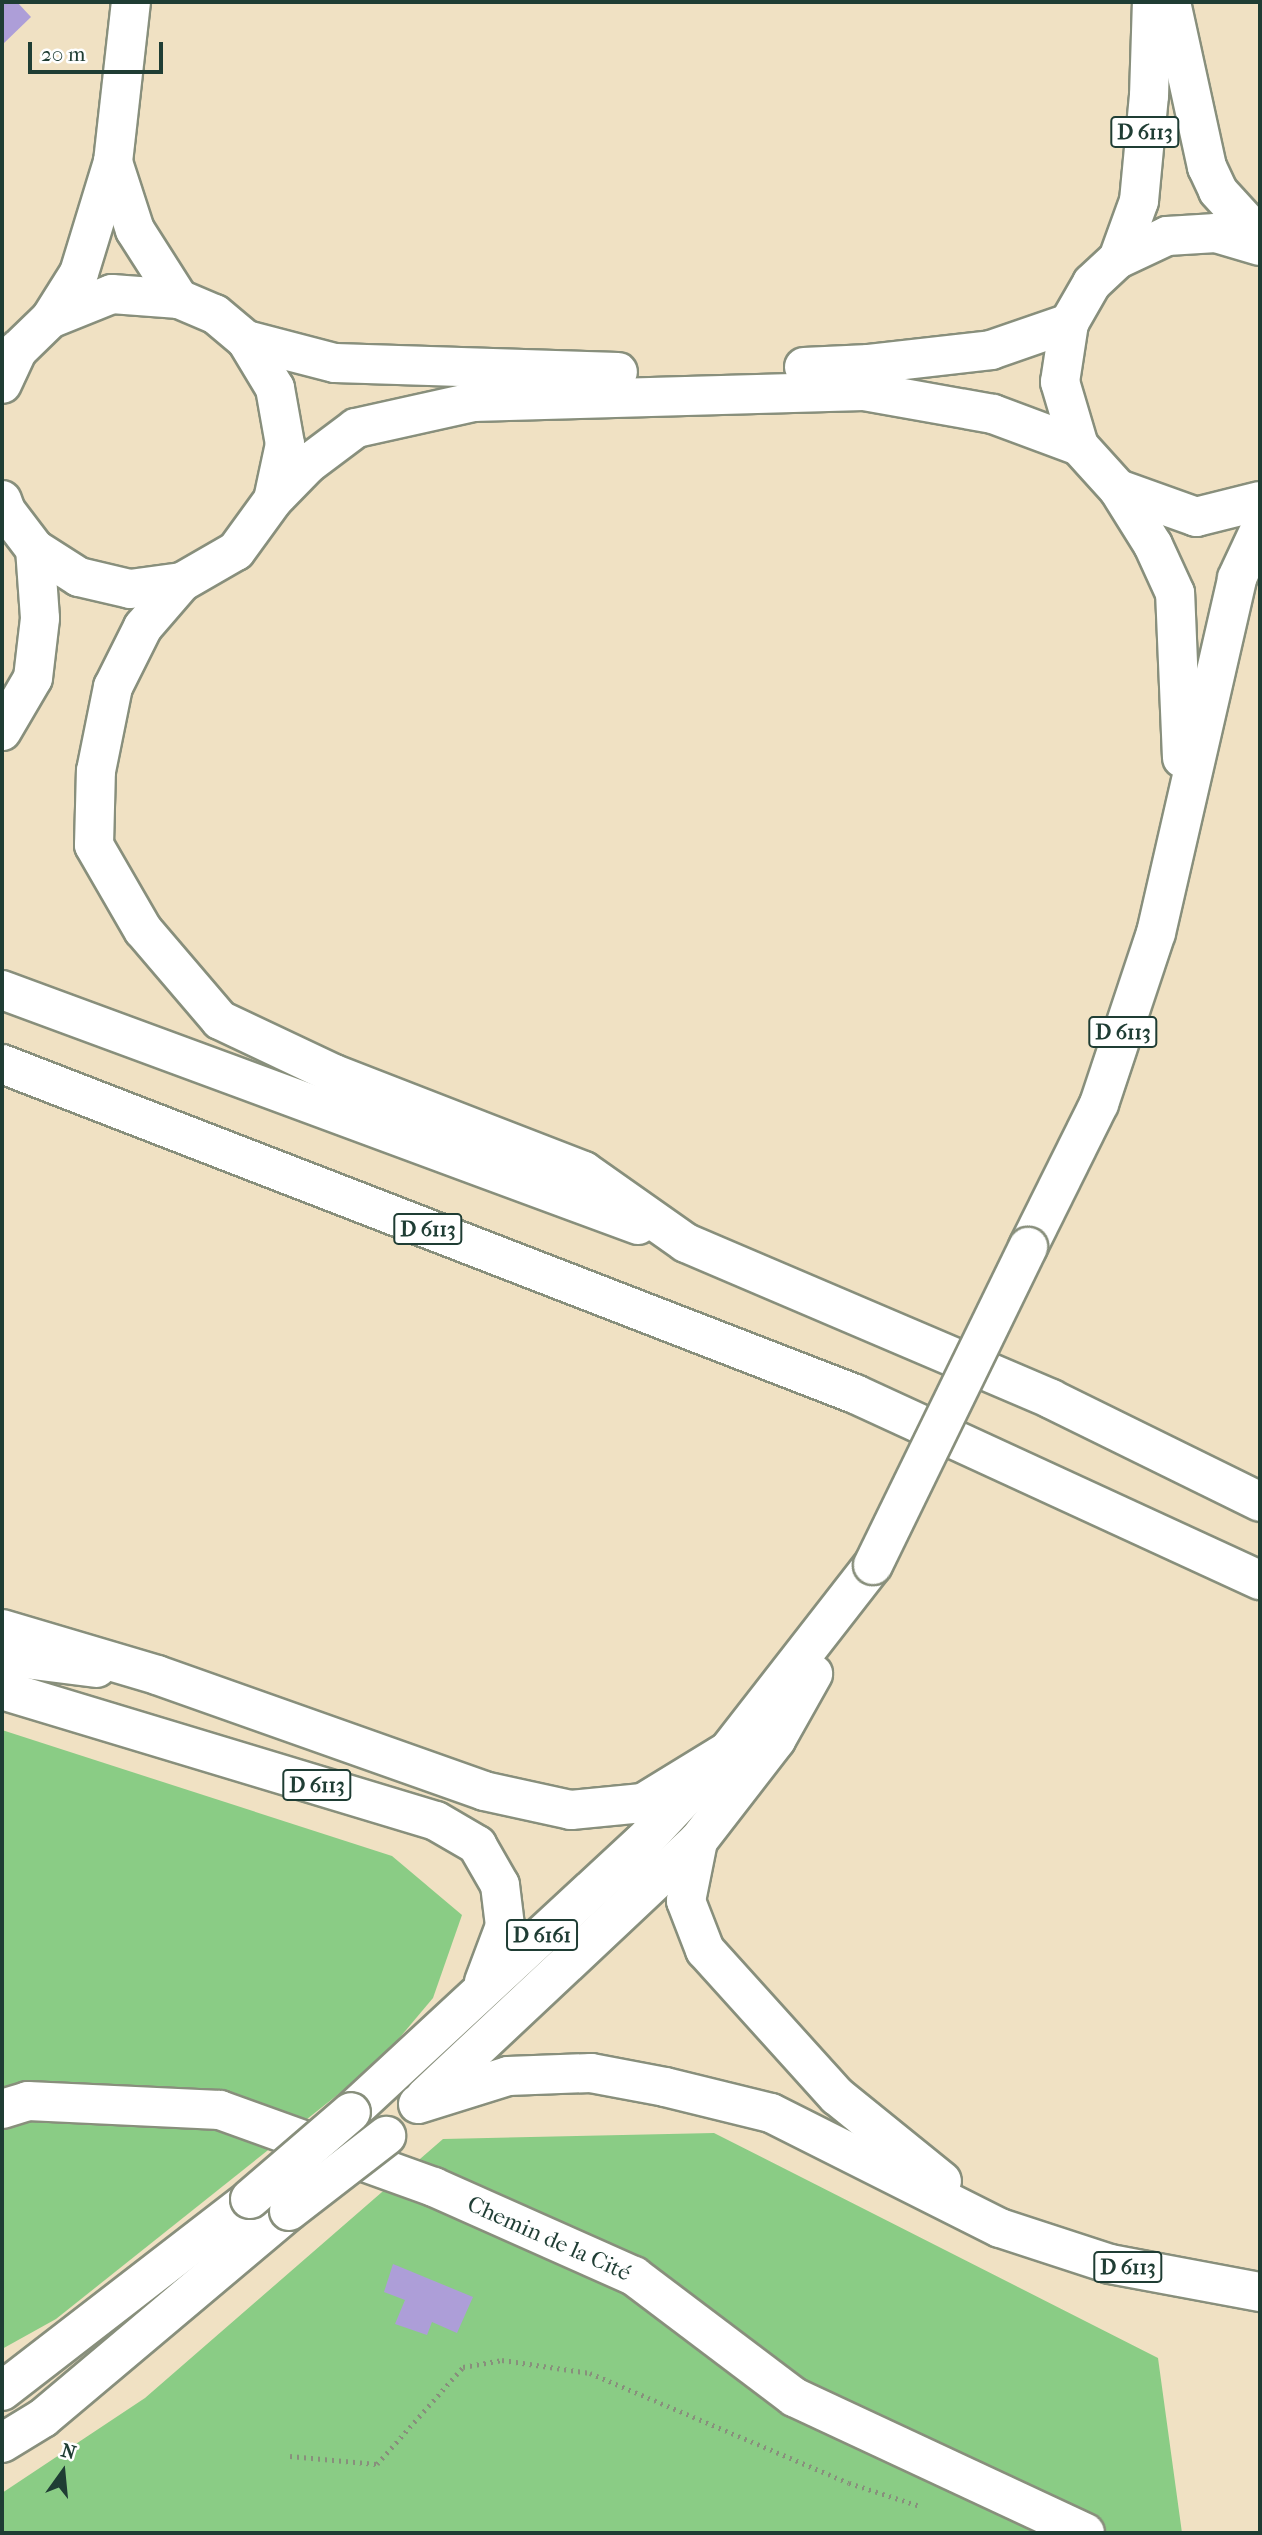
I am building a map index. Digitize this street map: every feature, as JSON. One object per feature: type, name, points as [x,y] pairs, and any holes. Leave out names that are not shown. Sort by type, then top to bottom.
[{"type":"main road","points":[[50,319],[79,273],[113,162],[131,2]]},
{"type":"main road","name":"D 6113","points":[[1118,259],[1139,201],[1149,96],[1152,2]]},
{"type":"main road","name":"D 6113","points":[[1171,2],[1207,167],[1218,191],[1260,237]]},
{"type":"main road","points":[[113,162],[135,230],[179,299]]},
{"type":"main road","points":[[1260,246],[1216,233],[1167,236],[1118,259],[1092,283],[1069,323],[1060,382],[1079,446],[1118,489],[1196,517],[1260,502]]},
{"type":"main road","points":[[2,384],[10,350],[50,319],[112,294],[179,299],[215,314],[246,340],[275,388],[285,444],[273,500]]},
{"type":"main road","points":[[246,340],[335,363],[471,370],[664,373],[869,364],[991,350],[1069,323]]},
{"type":"main road","points":[[686,1243],[584,1171],[334,1074],[220,1020],[143,930],[94,845],[96,771],[113,687],[143,627],[182,582],[236,551],[273,500],[308,464],[356,428],[473,402],[864,391],[993,414],[1079,446]]},
{"type":"main road","name":"D 6113","points":[[1118,489],[1153,545],[1175,593],[1184,805]]},
{"type":"main road","points":[[2,500],[6,511],[35,549],[79,577],[130,589],[182,582]]},
{"type":"main road","name":"D 6113","points":[[1000,2228],[837,2096],[705,1950],[686,1901],[698,1840],[776,1740],[873,1565],[1099,1104],[1156,933],[1237,578],[1260,528]]},
{"type":"main road","points":[[2,731],[33,677],[40,618],[35,549]]},
{"type":"main road","points":[[2,990],[686,1243],[1051,1399],[1260,1502]]},
{"type":"main road","name":"D 6113","points":[[2,1064],[855,1394],[1260,1580]]},
{"type":"main road","name":"D 6113","points":[[2,1629],[157,1675],[484,1791],[571,1810],[643,1804],[728,1751],[873,1565]]},
{"type":"main road","points":[[2,1652],[25,1660],[157,1675]]},
{"type":"main road","name":"D 6113","points":[[2,1690],[436,1821],[477,1845],[500,1885],[505,1926],[481,1991]]},
{"type":"main road","name":"D 6161","points":[[2,2390],[250,2199],[351,2112],[642,1843],[728,1751]]},
{"type":"main road","name":"D 6161","points":[[2,2443],[43,2418],[289,2211],[386,2136],[698,1840]]},
{"type":"main road","name":"D 6113","points":[[418,2104],[508,2076],[591,2073],[665,2087],[771,2113],[1000,2228],[1110,2264],[1260,2292]]},
{"type":"main road","name":"Chemin de la Cité","points":[[2,2109],[28,2101],[220,2110],[434,2187],[634,2276],[794,2397],[1086,2533]]},
{"type":"path","points":[[290,2456],[377,2464],[463,2367],[502,2360],[590,2373],[849,2483],[926,2508]]},
{"type":"green space","points":[[2,1730],[392,1856],[462,1915],[433,1998],[380,2061],[56,2319],[2,2349]]},
{"type":"green space","points":[[714,2133],[1158,2358],[1182,2533],[2,2533],[2,2493],[145,2398],[443,2139]]},
{"type":"building","points":[[2,2],[17,2],[31,17],[2,45]]},
{"type":"building","points":[[393,2264],[473,2297],[457,2333],[432,2322],[427,2335],[395,2324],[405,2300],[384,2292]]}]
